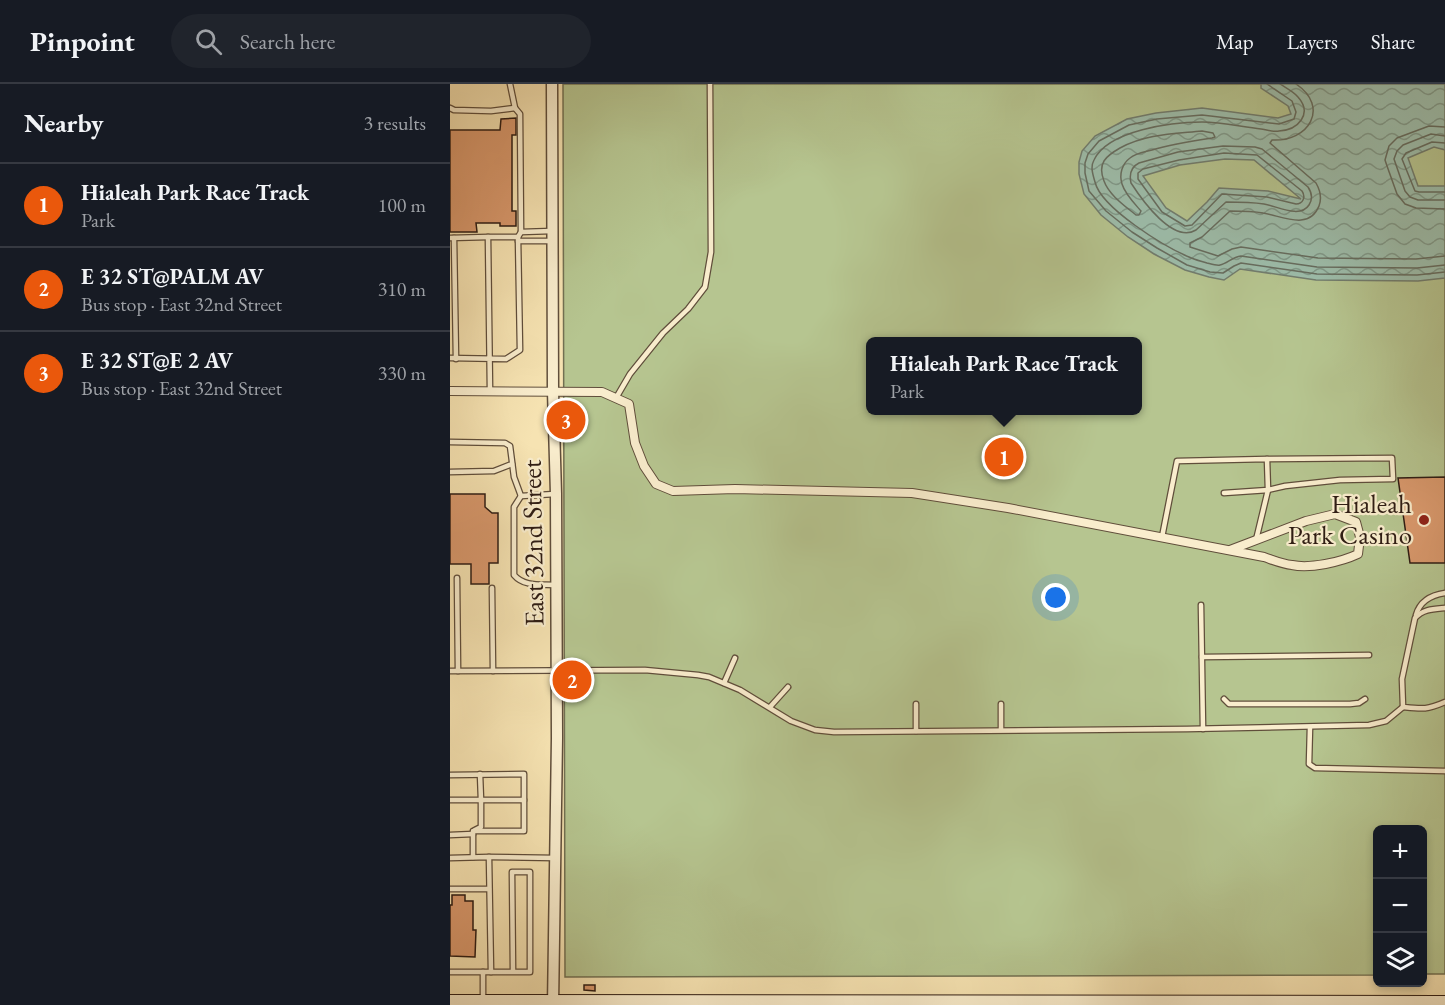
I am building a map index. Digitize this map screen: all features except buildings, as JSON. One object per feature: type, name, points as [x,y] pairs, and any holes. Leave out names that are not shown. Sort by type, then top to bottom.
[{"type":"main road","points":[[450,1001],[553,1003],[1445,1002]]},
{"type":"street","name":"East 32nd Street","points":[[552,84],[553,391],[556,494],[553,1003]]},
{"type":"street","points":[[450,391],[602,392],[616,398],[629,404],[635,443],[644,466],[656,483],[673,492],[735,489],[912,493],[1008,508],[1230,550],[1293,566],[1323,564],[1347,559],[1358,554],[1360,537],[1356,522],[1335,514],[1306,521],[1230,550]]},
{"type":"lane","points":[[510,84],[515,108],[520,114],[519,236],[520,350],[506,359],[453,358],[452,238],[519,236],[552,236]]},
{"type":"lane","points":[[616,398],[630,374],[705,287],[711,252],[710,84]]},
{"type":"lane","points":[[450,108],[491,111],[515,108]]},
{"type":"lane","points":[[519,236],[552,236]]},
{"type":"lane","points":[[488,237],[490,391]]},
{"type":"lane","points":[[450,442],[505,443],[510,446],[514,477],[521,496]]},
{"type":"lane","points":[[1162,537],[1177,461],[1392,458],[1393,479],[1340,480],[1268,490],[1224,493]]},
{"type":"lane","points":[[1256,540],[1268,490],[1267,459]]},
{"type":"lane","points":[[450,472],[494,471],[512,464]]},
{"type":"lane","points":[[521,496],[556,494]]},
{"type":"lane","points":[[521,496],[514,507],[514,574],[524,583],[556,585]]},
{"type":"lane","points":[[457,578],[458,671]]},
{"type":"lane","points":[[492,588],[493,671]]},
{"type":"lane","points":[[1403,707],[1402,679],[1419,606],[1433,595],[1445,593]]},
{"type":"lane","points":[[1201,605],[1203,729]]},
{"type":"lane","points":[[1415,618],[1419,613],[1445,608]]},
{"type":"lane","points":[[1202,657],[1369,655]]},
{"type":"lane","points":[[724,683],[735,658]]},
{"type":"lane","points":[[450,671],[645,670],[698,675],[740,690],[791,721],[815,729],[834,732],[1203,729],[1369,725],[1386,721],[1403,707],[1430,708],[1445,702]]},
{"type":"lane","points":[[770,707],[788,687]]},
{"type":"lane","points":[[1224,699],[1229,704],[1350,704],[1359,703],[1365,699]]},
{"type":"lane","points":[[916,704],[916,731]]},
{"type":"lane","points":[[1001,704],[1001,730]]},
{"type":"lane","points":[[1310,727],[1309,764],[1315,768],[1445,771]]},
{"type":"lane","points":[[473,833],[481,827],[480,774]]},
{"type":"lane","points":[[450,775],[524,774],[524,831],[450,835]]},
{"type":"lane","points":[[450,800],[524,800]]},
{"type":"lane","points":[[473,833],[473,858]]},
{"type":"lane","points":[[489,857],[491,972]]},
{"type":"lane","points":[[450,858],[555,858]]},
{"type":"lane","points":[[450,972],[513,972],[530,972],[530,872],[512,872],[513,972]]},
{"type":"lane","points":[[450,889],[489,889]]},
{"type":"lane","points":[[483,972],[483,1001]]},
{"type":"green space","points":[[563,84],[1445,84],[1445,974],[1427,974],[1427,825],[1373,825],[1373,975],[565,977]]},
{"type":"water","points":[[1261,84],[1445,84],[1445,150],[1434,147],[1408,158],[1418,186],[1445,186],[1445,278],[1418,281],[1316,280],[1240,269],[1224,280],[1209,277],[1185,270],[1128,237],[1101,215],[1084,194],[1079,174],[1079,162],[1082,151],[1095,136],[1127,119],[1156,113],[1202,108],[1278,118],[1291,114],[1288,106],[1261,88]],"holes":[[[1225,159],[1254,160],[1301,199],[1268,191],[1219,188],[1187,221],[1166,208],[1143,176],[1180,165]]]},
{"type":"place","name":"E 32 ST@E 2 AV","points":[[566,420]]},
{"type":"place","name":"Hialeah Park Race Track","points":[[1004,457]]},
{"type":"place","name":"Hialeah Park Casino","points":[[1424,520]]},
{"type":"place","name":"E 32 ST@PALM AV","points":[[572,680]]}]
